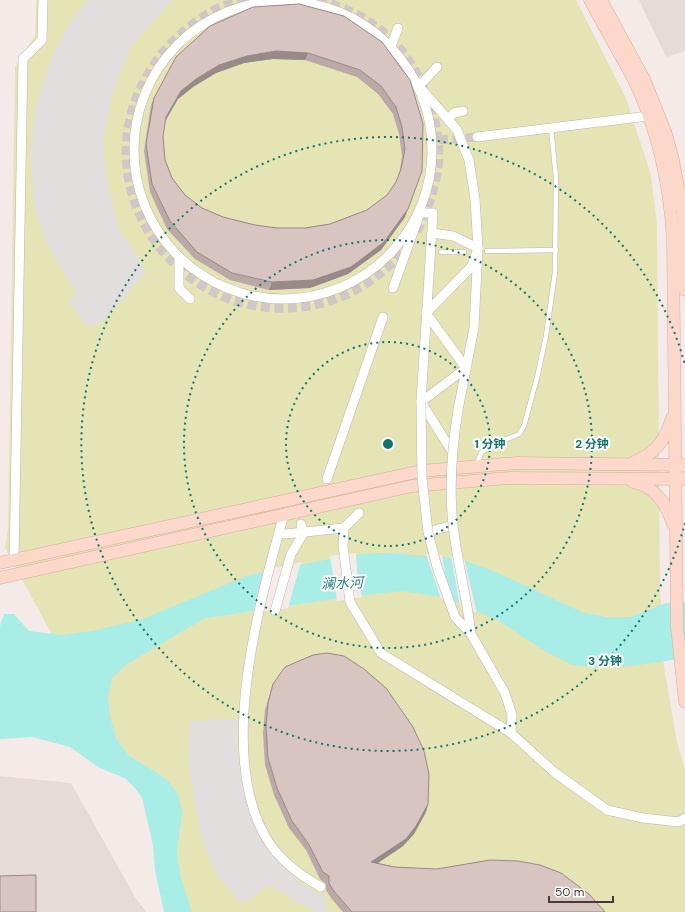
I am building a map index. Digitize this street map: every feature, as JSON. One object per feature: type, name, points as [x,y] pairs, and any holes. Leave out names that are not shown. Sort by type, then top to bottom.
[{"type":"street","points":[[14,561],[23,59],[42,40],[43,0]]},
{"type":"street","points":[[590,0],[633,79],[648,116],[662,160],[672,214],[675,407],[680,464],[676,532],[676,598],[679,661],[685,702]]},
{"type":"street","points":[[601,0],[644,79],[671,154],[683,214],[685,290]]},
{"type":"street","points":[[420,213],[394,252],[356,282],[312,299],[264,300],[218,287],[179,260],[150,221],[135,176],[135,128],[149,83],[177,44],[215,16],[245,3],[261,1],[308,2],[353,17],[391,46],[418,85],[457,130],[469,160],[483,250],[474,328],[458,410],[452,475],[453,525],[467,601],[471,634]]},
{"type":"street","points":[[391,46],[398,28]]},
{"type":"street","points":[[418,85],[437,67]]},
{"type":"street","points":[[393,288],[420,213],[432,170],[431,127],[418,85]]},
{"type":"street","points":[[448,119],[454,113],[463,111]]},
{"type":"street","points":[[476,137],[648,116]]},
{"type":"street","points":[[420,213],[433,213],[421,402],[422,478],[428,532],[437,567],[455,617],[471,634],[505,693],[512,714],[511,733]]},
{"type":"street","points":[[432,233],[453,236],[483,250]]},
{"type":"street","points":[[426,313],[472,266],[483,250]]},
{"type":"street","points":[[179,260],[179,288],[190,299]]},
{"type":"street","points":[[426,313],[466,368]]},
{"type":"street","points":[[327,480],[383,317]]},
{"type":"street","points":[[421,402],[466,368]]},
{"type":"street","points":[[421,402],[453,453]]},
{"type":"street","points":[[628,464],[646,457],[658,447],[668,429],[675,407]]},
{"type":"street","points":[[0,563],[421,471],[517,463],[680,464]]},
{"type":"street","points":[[0,578],[412,486],[509,478],[680,479]]},
{"type":"street","points":[[620,479],[639,483],[654,491],[668,511],[676,532]]},
{"type":"street","points":[[285,534],[303,534],[344,528],[359,512]]},
{"type":"street","points":[[284,514],[258,614],[247,680],[244,711],[243,753],[248,784],[256,816],[272,847],[293,869],[322,887]]},
{"type":"street","points":[[275,611],[291,554],[303,534],[301,524]]},
{"type":"street","points":[[428,532],[453,525]]},
{"type":"street","points":[[344,528],[343,546],[350,602],[381,653],[511,733],[554,772],[607,810],[643,818],[679,822],[685,818]]},
{"type":"lane","points":[[477,466],[481,453],[484,450],[514,438],[520,434],[524,426],[546,336],[555,272],[556,250],[556,178],[551,128]]},
{"type":"lane","points":[[483,250],[556,250]]},
{"type":"lane","points":[[441,252],[464,252]]},
{"type":"shaded area","points":[[88,0],[172,0],[130,48],[111,98],[103,145],[107,182],[119,228],[146,272],[103,321],[89,328],[68,302],[77,294],[46,243],[34,204],[31,158],[33,122],[40,92],[54,52],[72,19]]},
{"type":"shaded area","points":[[639,0],[685,0],[685,51],[666,57]]},
{"type":"shaded area","points":[[238,719],[237,751],[249,807],[261,835],[280,863],[302,884],[325,897],[326,912],[318,912],[297,902],[269,885],[242,904],[217,875],[202,841],[188,764],[190,721]]},
{"type":"shaded area","points":[[0,776],[71,783],[135,897],[146,912],[0,912]]},
{"type":"green space","points":[[36,0],[576,0],[626,98],[651,175],[657,225],[660,584],[664,667],[677,742],[685,769],[685,912],[181,912],[160,819],[119,758],[5,548],[8,528],[15,67],[35,35]]},
{"type":"water","name":"澜水河","points":[[381,553],[436,556],[463,560],[491,570],[584,613],[607,617],[630,617],[666,603],[685,602],[685,658],[632,666],[595,667],[573,665],[541,649],[499,621],[447,598],[403,591],[355,596],[205,618],[127,664],[112,678],[108,697],[110,716],[116,738],[129,756],[159,774],[169,782],[178,794],[182,812],[177,853],[181,878],[192,912],[164,912],[155,871],[153,845],[142,798],[126,779],[98,767],[70,747],[32,737],[0,739],[0,626],[4,614],[14,614],[29,631],[62,635],[92,631],[140,620],[249,575],[350,555]]},
{"type":"pier","points":[[356,553],[357,571],[362,597],[337,601],[330,556]]},
{"type":"pier","points":[[426,554],[442,555],[446,578],[455,604],[441,599]]},
{"type":"pier","points":[[451,556],[464,558],[477,613],[460,606]]},
{"type":"pier","points":[[301,562],[288,608],[253,613],[265,570]]},
{"type":"building","points":[[299,4],[344,16],[382,42],[410,80],[423,124],[422,171],[408,209],[384,242],[351,267],[313,280],[272,282],[232,273],[197,252],[170,221],[152,184],[146,144],[154,98],[176,57],[210,26],[253,7]],"holes":[[[276,51],[308,53],[360,70],[381,86],[396,107],[402,127],[405,149],[401,169],[396,182],[387,195],[367,210],[330,224],[305,228],[277,228],[255,225],[223,217],[202,208],[185,195],[172,178],[165,160],[163,136],[166,117],[181,91],[196,79],[219,65],[247,56]]]},
{"type":"building","points":[[327,653],[344,656],[364,669],[386,688],[413,727],[424,751],[429,774],[428,804],[416,826],[406,839],[371,862],[394,867],[437,869],[490,860],[518,861],[540,865],[561,873],[589,894],[605,912],[352,912],[333,890],[329,883],[329,876],[323,872],[308,843],[292,821],[277,788],[268,758],[266,726],[268,703],[273,684],[285,667],[313,655]]},
{"type":"building","points":[[36,875],[36,912],[0,912],[0,876]]},
{"type":"tunnel","points":[[246,0],[225,5],[214,10],[180,34],[154,64],[137,97],[128,133],[127,169],[136,206],[154,240],[182,271],[209,290],[239,302],[270,308],[303,307],[333,300],[347,294],[361,287],[386,269],[407,246]]},
{"type":"tunnel","points":[[318,0],[357,15],[378,28],[393,41],[406,56],[417,74],[426,94],[433,114],[439,155],[437,174],[433,190],[426,212],[416,234]]},
{"type":"tunnel","points":[[439,140],[477,137]]}]
